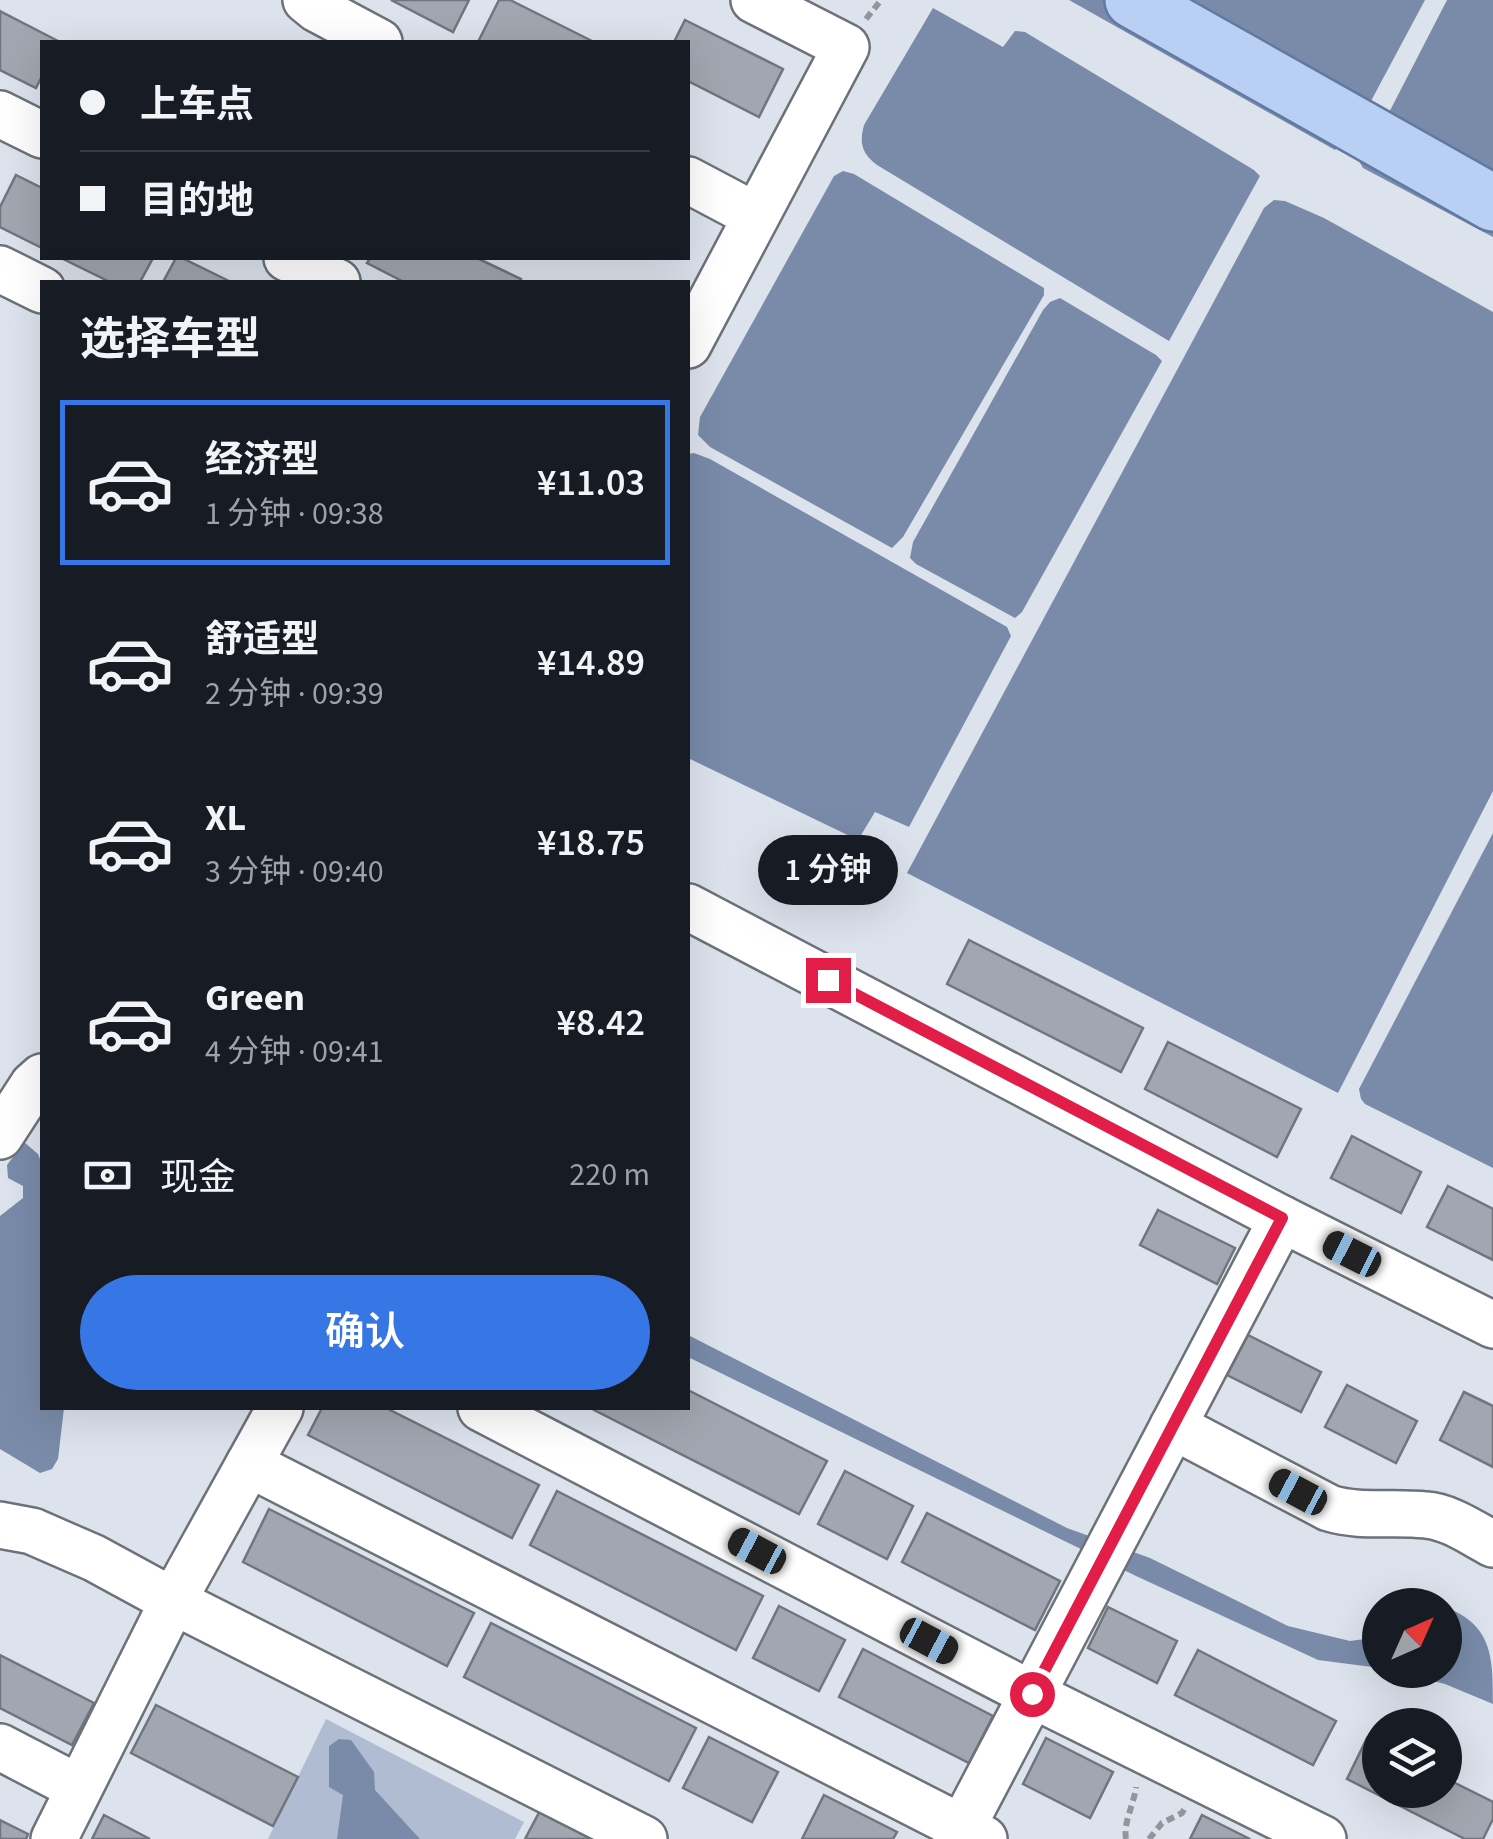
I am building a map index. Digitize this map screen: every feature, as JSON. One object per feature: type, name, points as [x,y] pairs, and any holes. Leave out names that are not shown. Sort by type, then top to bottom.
[{"type":"main road","points":[[1134,0],[1493,203]]},
{"type":"street","points":[[306,0],[317,10],[376,40]]},
{"type":"street","points":[[690,341],[846,47],[754,0]]},
{"type":"street","points":[[0,114],[40,134]]},
{"type":"street","points":[[690,181],[756,216]]},
{"type":"street","points":[[291,260],[333,280]]},
{"type":"street","points":[[0,269],[40,289]]},
{"type":"street","points":[[690,908],[1493,1325]]},
{"type":"street","points":[[0,1136],[40,1078]]},
{"type":"street","points":[[249,1464],[967,1835],[1032,1694],[1282,1218]]},
{"type":"street","points":[[54,1839],[173,1601],[279,1410]]},
{"type":"street","points":[[485,1410],[1032,1694],[1322,1839]]},
{"type":"street","points":[[1173,1426],[1329,1508],[1346,1514],[1426,1514],[1443,1518],[1493,1544]]},
{"type":"street","points":[[0,1525],[32,1531],[94,1558],[644,1839]]},
{"type":"street","points":[[0,1747],[80,1788]]},
{"type":"path","points":[[1126,1839],[1124,1828],[1138,1780],[1134,1764],[1138,1748]]},
{"type":"shaded area","points":[[1069,0],[1425,0],[1356,129],[1335,150]]},
{"type":"shaded area","points":[[1447,0],[1493,0],[1493,237],[1363,168],[1359,161],[1380,130]]},
{"type":"shaded area","points":[[933,8],[1003,47],[1015,31],[1025,32],[1260,176],[1169,341],[868,156],[862,143],[864,125]]},
{"type":"shaded area","points":[[843,171],[1044,288],[1044,295],[903,537],[892,548],[710,447],[698,435],[700,417],[834,176]]},
{"type":"shaded area","points":[[1274,200],[1324,218],[1493,312],[1493,791],[1338,1093],[907,873],[1264,208]]},
{"type":"shaded area","points":[[1060,298],[1162,361],[1022,612],[1015,618],[910,558],[913,542],[1043,310]]},
{"type":"shaded area","points":[[690,454],[710,459],[1007,627],[1011,636],[909,827],[875,812],[858,840],[690,759]]},
{"type":"shaded area","points":[[1493,833],[1493,1168],[1365,1104],[1359,1089]]},
{"type":"shaded area","points":[[24,1142],[40,1159],[40,1410],[64,1410],[58,1459],[52,1469],[40,1473],[0,1449],[0,1216],[23,1198],[23,1186],[8,1178],[7,1165]]},
{"type":"shaded area","points":[[690,1336],[1067,1528],[1150,1558],[1288,1626],[1350,1641],[1362,1639],[1362,1666],[1318,1660],[1136,1576],[690,1358]]},
{"type":"shaded area","points":[[1462,1615],[1473,1623],[1487,1645],[1493,1704],[1455,1688],[1462,1688]]},
{"type":"shaded area","points":[[326,1719],[524,1822],[515,1839],[268,1839]]},
{"type":"shaded area","points":[[339,1739],[351,1740],[374,1772],[375,1790],[420,1839],[337,1839],[343,1795],[329,1787],[329,1746]]},
{"type":"building","points":[[391,0],[469,0],[453,32]]},
{"type":"building","points":[[499,0],[510,0],[590,40],[479,40]]},
{"type":"building","points":[[0,11],[56,40],[40,40],[40,80],[36,88],[0,70]]},
{"type":"building","points":[[685,20],[783,69],[759,117],[690,82],[690,40],[675,40]]},
{"type":"building","points":[[16,175],[40,187],[40,247],[0,227],[0,207]]},
{"type":"building","points":[[65,260],[152,260],[141,280],[106,280]]},
{"type":"building","points":[[175,260],[186,260],[227,280],[164,280]]},
{"type":"building","points":[[481,260],[521,279],[400,280],[367,263]]},
{"type":"building","points":[[969,940],[1143,1028],[1121,1072],[947,984]]},
{"type":"building","points":[[1168,1042],[1301,1109],[1277,1157],[1145,1089]]},
{"type":"building","points":[[1352,1136],[1421,1172],[1401,1213],[1331,1178]]},
{"type":"building","points":[[1448,1186],[1493,1209],[1493,1260],[1427,1227]]},
{"type":"building","points":[[1158,1210],[1235,1248],[1217,1284],[1140,1245]]},
{"type":"building","points":[[1248,1335],[1321,1372],[1301,1412],[1227,1375]]},
{"type":"building","points":[[1347,1385],[1417,1421],[1396,1463],[1325,1427]]},
{"type":"building","points":[[690,1391],[827,1461],[799,1514],[594,1410],[690,1410]]},
{"type":"building","points":[[1464,1392],[1493,1406],[1493,1467],[1440,1440]]},
{"type":"building","points":[[321,1410],[390,1410],[539,1485],[512,1538],[308,1435]]},
{"type":"building","points":[[845,1471],[913,1506],[887,1559],[818,1524]]},
{"type":"building","points":[[557,1491],[763,1596],[736,1650],[530,1545]]},
{"type":"building","points":[[269,1509],[474,1613],[447,1666],[243,1562]]},
{"type":"building","points":[[927,1513],[1060,1581],[1035,1630],[902,1562]]},
{"type":"building","points":[[779,1606],[845,1640],[819,1691],[753,1658]]},
{"type":"building","points":[[1108,1607],[1177,1641],[1157,1683],[1088,1648]]},
{"type":"building","points":[[491,1623],[696,1728],[669,1781],[464,1677]]},
{"type":"building","points":[[863,1649],[993,1716],[969,1763],[839,1697]]},
{"type":"building","points":[[1198,1650],[1336,1721],[1313,1765],[1175,1695]]},
{"type":"building","points":[[0,1655],[94,1703],[72,1745],[0,1708]]},
{"type":"building","points":[[156,1705],[298,1777],[273,1826],[131,1753]]},
{"type":"building","points":[[709,1737],[778,1772],[752,1822],[683,1788]]},
{"type":"building","points":[[1046,1738],[1113,1772],[1090,1818],[1023,1784]]},
{"type":"building","points":[[1362,1748],[1362,1787],[1347,1779]]},
{"type":"building","points":[[1462,1786],[1493,1802],[1493,1819],[1483,1839],[1465,1839],[1404,1808],[1462,1808]]},
{"type":"building","points":[[824,1795],[897,1832],[893,1839],[802,1839]]},
{"type":"building","points":[[541,1809],[599,1839],[525,1839]]},
{"type":"building","points":[[104,1815],[150,1839],[92,1839]]},
{"type":"building","points":[[1202,1815],[1250,1839],[1190,1839]]},
{"type":"building","points":[[0,1820],[28,1834],[26,1839],[0,1839]]},
{"type":"route","points":[[828,980],[1282,1218],[1032,1694]]}]
